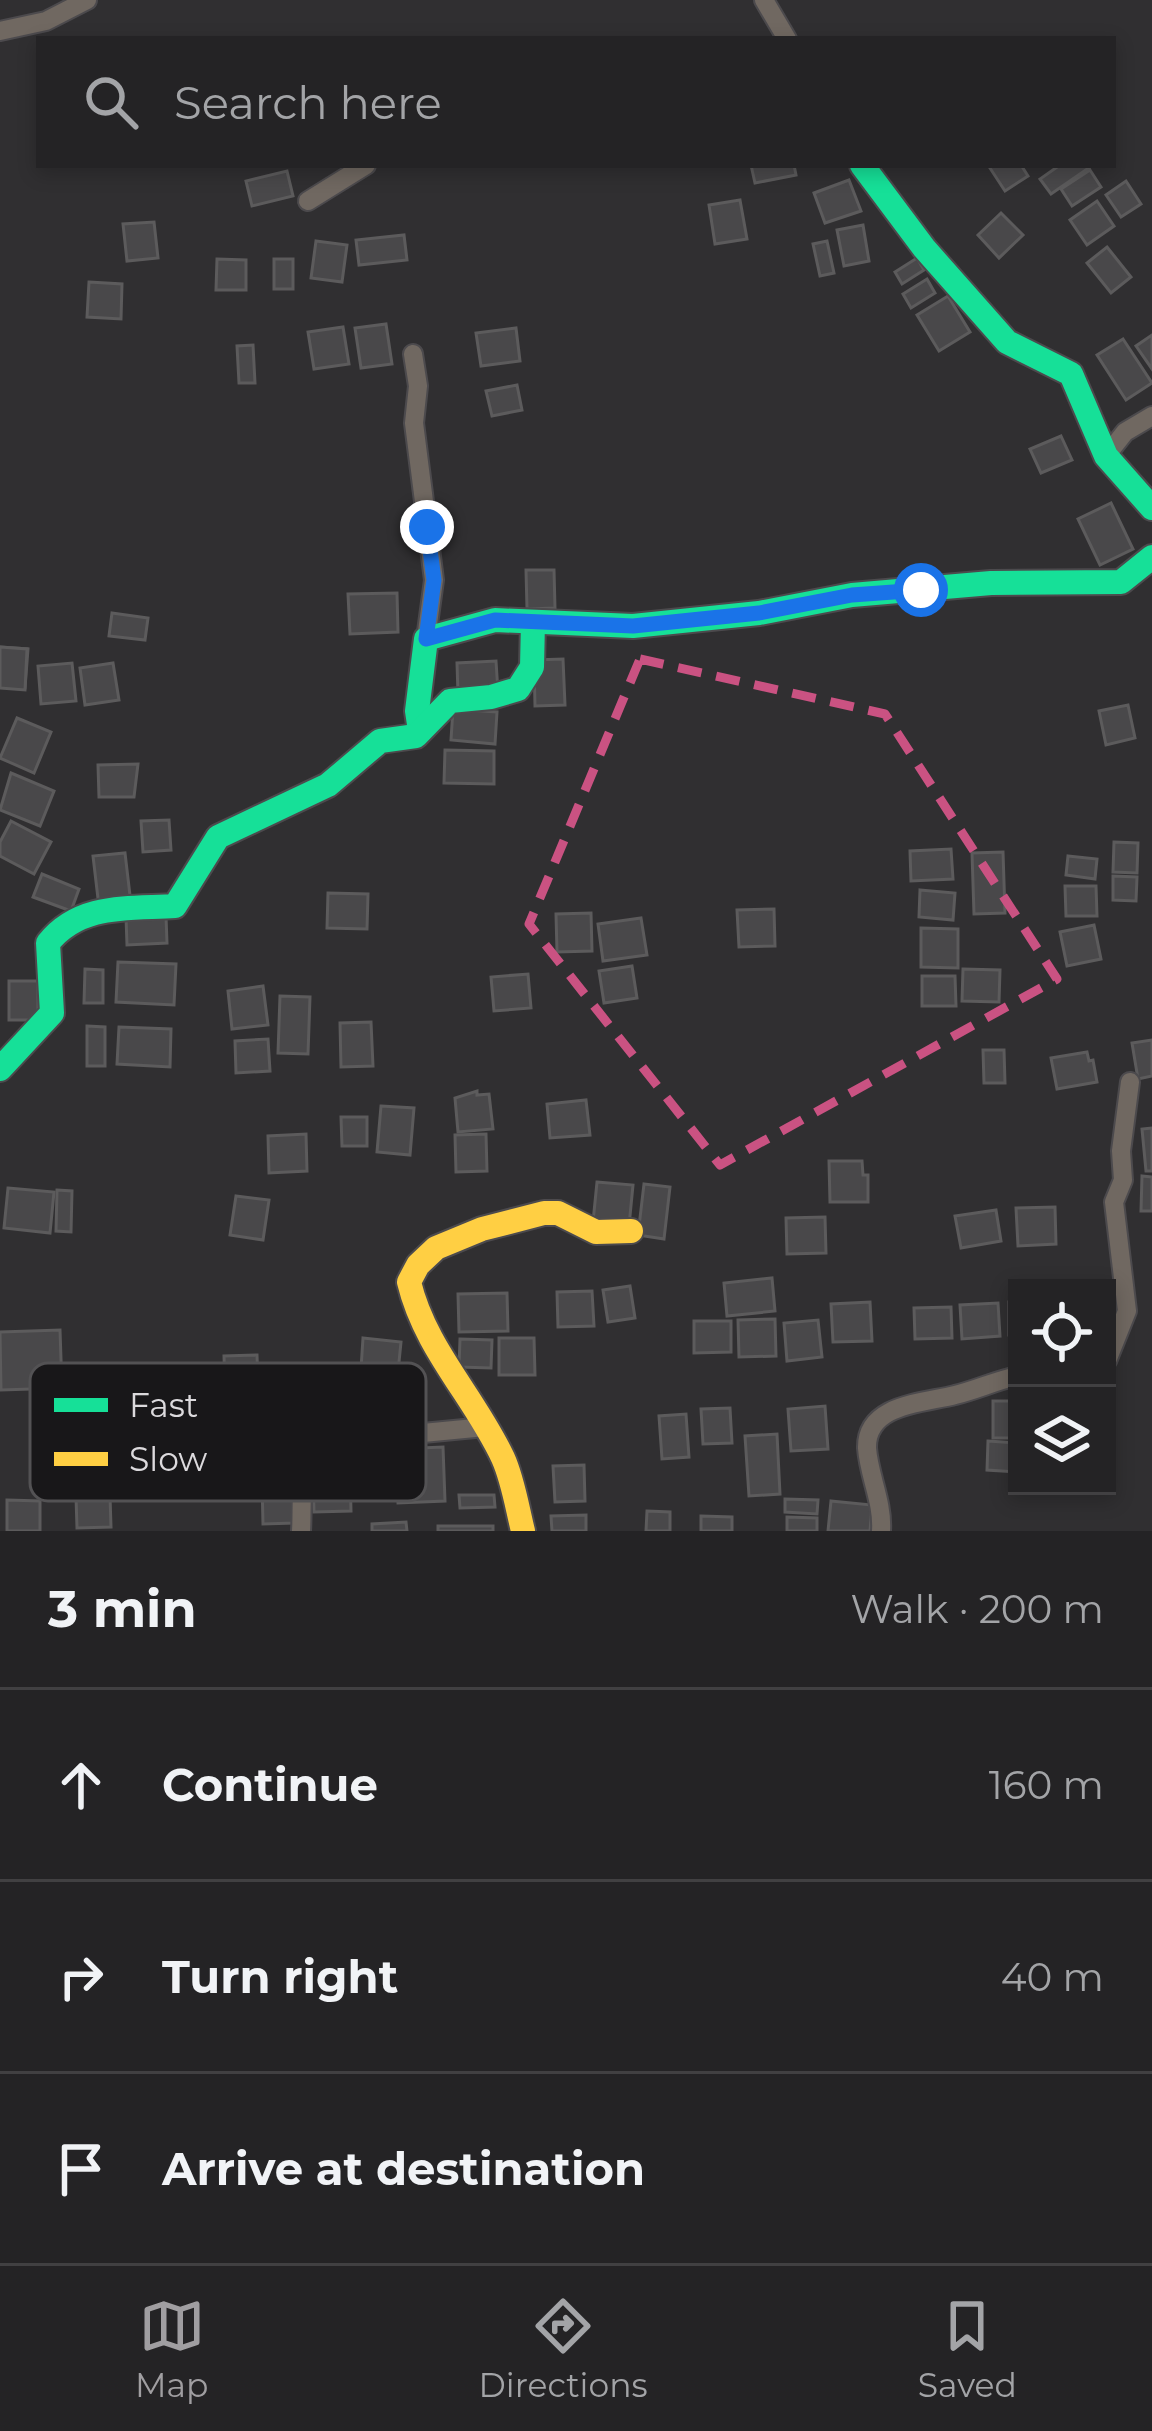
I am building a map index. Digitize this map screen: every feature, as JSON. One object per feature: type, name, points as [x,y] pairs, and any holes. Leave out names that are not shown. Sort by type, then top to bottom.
[{"type":"street","points":[[0,32],[46,21],[87,0]]},
{"type":"street","points":[[764,0],[785,36]]},
{"type":"street","points":[[308,201],[361,168]]},
{"type":"street","points":[[864,168],[924,248],[1006,342],[1071,374],[1106,456],[1152,508]]},
{"type":"street","points":[[413,354],[418,386],[414,424],[434,580],[417,711],[420,731]]},
{"type":"street","points":[[1106,456],[1125,432],[1152,416]]},
{"type":"street","points":[[426,639],[495,620],[633,626],[759,613],[852,595],[991,583],[1121,582],[1152,557]]},
{"type":"street","points":[[0,1069],[52,1012],[48,943],[68,919],[78,914],[175,907],[218,837],[328,785],[380,741],[416,736],[450,701],[507,697],[522,689],[528,680],[532,622]]},
{"type":"street","points":[[1116,1338],[1127,1311],[1114,1202],[1123,1180],[1121,1150],[1130,1082]]},
{"type":"street","points":[[523,1531],[505,1462],[434,1349],[409,1282],[418,1264],[436,1248],[482,1229],[544,1213],[558,1213],[596,1232],[631,1231]]},
{"type":"street","points":[[881,1531],[878,1492],[867,1449],[877,1422],[918,1400],[962,1394],[975,1385],[1008,1378]]},
{"type":"street","points":[[426,1432],[485,1427]]},
{"type":"street","points":[[301,1531],[302,1501]]},
{"type":"highlighted area","points":[[640,659],[885,714],[1057,979],[720,1165],[529,924]]},
{"type":"building","points":[[752,168],[795,168],[796,175],[755,183]]},
{"type":"building","points":[[990,168],[1023,168],[1028,176],[1005,191]]},
{"type":"building","points":[[1056,168],[1089,168],[1051,194],[1040,179]]},
{"type":"building","points":[[1090,170],[1101,187],[1072,206],[1061,189]]},
{"type":"building","points":[[287,171],[293,196],[252,206],[246,181]]},
{"type":"building","points":[[849,180],[861,211],[825,223],[814,193]]},
{"type":"building","points":[[1126,181],[1141,204],[1121,217],[1106,195]]},
{"type":"building","points":[[740,200],[747,239],[715,244],[709,205]]},
{"type":"building","points":[[1097,201],[1114,226],[1087,245],[1070,220]]},
{"type":"building","points":[[1001,213],[1023,235],[999,258],[978,235]]},
{"type":"building","points":[[154,222],[158,258],[127,261],[123,224]]},
{"type":"building","points":[[863,225],[869,261],[844,266],[837,230]]},
{"type":"building","points":[[404,235],[407,260],[359,265],[356,240]]},
{"type":"building","points":[[316,241],[347,245],[342,282],[311,278]]},
{"type":"building","points":[[827,241],[834,273],[820,276],[813,244]]},
{"type":"building","points":[[1107,247],[1131,277],[1111,293],[1087,263]]},
{"type":"building","points":[[917,258],[924,270],[902,284],[895,272]]},
{"type":"building","points":[[217,259],[246,260],[246,290],[216,290]]},
{"type":"building","points":[[274,259],[293,259],[293,289],[274,289]]},
{"type":"building","points":[[927,279],[935,293],[911,308],[903,294]]},
{"type":"building","points":[[89,282],[122,284],[121,319],[87,317]]},
{"type":"building","points":[[948,296],[970,332],[939,351],[917,315]]},
{"type":"building","points":[[386,324],[392,364],[361,368],[355,328]]},
{"type":"building","points":[[343,327],[349,364],[314,369],[308,332]]},
{"type":"building","points":[[516,328],[520,361],[481,366],[476,333]]},
{"type":"building","points":[[1152,335],[1152,369],[1136,346]]},
{"type":"building","points":[[1123,339],[1152,383],[1126,400],[1097,355]]},
{"type":"building","points":[[253,345],[255,383],[239,383],[237,346]]},
{"type":"building","points":[[517,385],[522,410],[492,416],[486,391]]},
{"type":"building","points":[[1061,436],[1072,460],[1041,473],[1030,449]]},
{"type":"building","points":[[1111,503],[1133,549],[1100,565],[1078,519]]},
{"type":"building","points":[[526,570],[554,570],[555,608],[527,609]]},
{"type":"building","points":[[397,593],[398,632],[350,634],[348,594]]},
{"type":"building","points":[[112,613],[148,618],[145,640],[109,636]]},
{"type":"building","points":[[0,647],[28,649],[25,688],[0,686]]},
{"type":"building","points":[[0,647],[27,649],[25,690],[0,688]]},
{"type":"building","points":[[563,659],[565,705],[535,706],[534,660]]},
{"type":"building","points":[[496,661],[498,692],[458,694],[457,663]]},
{"type":"building","points":[[72,663],[76,701],[41,704],[38,666]]},
{"type":"building","points":[[113,663],[119,700],[85,705],[80,668]]},
{"type":"building","points":[[1128,705],[1135,738],[1106,745],[1099,711]]},
{"type":"building","points":[[453,709],[497,712],[495,744],[451,740]]},
{"type":"building","points":[[17,718],[51,732],[34,773],[0,758]]},
{"type":"building","points":[[445,750],[494,751],[494,784],[444,783]]},
{"type":"building","points":[[138,764],[134,797],[99,797],[98,765]]},
{"type":"building","points":[[11,773],[54,791],[40,826],[0,810]]},
{"type":"building","points":[[169,820],[171,850],[143,852],[141,821]]},
{"type":"building","points":[[11,821],[51,842],[34,874],[0,856],[0,842]]},
{"type":"building","points":[[1114,842],[1138,843],[1137,873],[1113,872]]},
{"type":"building","points":[[951,849],[953,879],[911,881],[910,851]]},
{"type":"building","points":[[1003,852],[1005,913],[974,914],[972,853]]},
{"type":"building","points":[[125,853],[131,904],[99,907],[93,856]]},
{"type":"building","points":[[1068,856],[1097,859],[1095,879],[1066,875]]},
{"type":"building","points":[[42,874],[79,889],[71,911],[33,897]]},
{"type":"building","points":[[1113,876],[1137,877],[1136,901],[1113,900]]},
{"type":"building","points":[[1065,886],[1096,886],[1097,916],[1066,916]]},
{"type":"building","points":[[920,890],[955,893],[953,920],[919,917]]},
{"type":"building","points":[[328,893],[368,894],[367,929],[327,928]]},
{"type":"building","points":[[774,909],[775,946],[739,947],[737,910]]},
{"type":"building","points":[[591,913],[592,951],[557,952],[556,914]]},
{"type":"building","points":[[166,916],[167,943],[127,945],[126,917]]},
{"type":"building","points":[[641,918],[647,955],[603,961],[598,924]]},
{"type":"building","points":[[1094,925],[1101,959],[1067,966],[1060,932]]},
{"type":"building","points":[[921,928],[958,929],[958,968],[921,967]]},
{"type":"building","points":[[118,962],[176,964],[174,1005],[116,1002]]},
{"type":"building","points":[[632,966],[637,998],[604,1003],[599,971]]},
{"type":"building","points":[[85,969],[103,970],[103,1003],[84,1003]]},
{"type":"building","points":[[963,969],[1000,970],[999,1002],[962,1001]]},
{"type":"building","points":[[528,974],[531,1008],[494,1011],[491,977]]},
{"type":"building","points":[[922,976],[955,976],[956,1006],[922,1006]]},
{"type":"building","points":[[9,981],[38,981],[38,1020],[9,1020]]},
{"type":"building","points":[[263,986],[268,1025],[232,1029],[228,991]]},
{"type":"building","points":[[280,996],[310,997],[308,1054],[278,1053]]},
{"type":"building","points":[[371,1022],[373,1066],[341,1067],[340,1023]]},
{"type":"building","points":[[87,1026],[105,1027],[105,1066],[87,1066]]},
{"type":"building","points":[[119,1027],[171,1029],[170,1067],[117,1064]]},
{"type":"building","points":[[268,1039],[270,1071],[236,1073],[235,1041]]},
{"type":"building","points":[[1152,1040],[1152,1076],[1138,1079],[1132,1043]]},
{"type":"building","points":[[983,1050],[1004,1050],[1005,1083],[984,1083]]},
{"type":"building","points":[[1087,1052],[1097,1082],[1057,1089],[1051,1058]]},
{"type":"building","points":[[477,1091],[477,1095],[489,1094],[493,1129],[458,1132],[455,1098]]},
{"type":"building","points":[[586,1100],[590,1135],[550,1138],[547,1104]]},
{"type":"building","points":[[381,1106],[414,1108],[410,1155],[377,1152]]},
{"type":"building","points":[[341,1117],[367,1117],[367,1146],[342,1146]]},
{"type":"building","points":[[1152,1128],[1152,1171],[1146,1171],[1142,1129]]},
{"type":"building","points":[[306,1134],[307,1171],[269,1173],[268,1136]]},
{"type":"building","points":[[486,1134],[487,1171],[456,1172],[455,1135]]},
{"type":"building","points":[[829,1161],[862,1161],[863,1175],[868,1175],[868,1202],[830,1202]]},
{"type":"building","points":[[1142,1176],[1152,1177],[1152,1211],[1141,1211]]},
{"type":"building","points":[[597,1182],[633,1185],[629,1226],[593,1222]]},
{"type":"building","points":[[644,1184],[670,1187],[664,1239],[638,1235]]},
{"type":"building","points":[[8,1188],[54,1192],[50,1233],[4,1228]]},
{"type":"building","points":[[57,1190],[72,1191],[71,1232],[56,1231]]},
{"type":"building","points":[[236,1196],[269,1200],[263,1240],[230,1235]]},
{"type":"building","points":[[1055,1207],[1056,1244],[1018,1246],[1016,1208]]},
{"type":"building","points":[[996,1210],[1001,1241],[961,1248],[955,1216]]},
{"type":"building","points":[[825,1217],[826,1253],[787,1254],[786,1218]]},
{"type":"building","points":[[772,1278],[775,1311],[727,1316],[724,1283]]},
{"type":"building","points":[[630,1286],[635,1318],[608,1322],[603,1290]]},
{"type":"building","points":[[592,1291],[594,1326],[558,1327],[557,1292]]},
{"type":"building","points":[[507,1293],[508,1331],[459,1332],[458,1294]]},
{"type":"building","points":[[870,1302],[872,1341],[833,1342],[831,1304]]},
{"type":"building","points":[[998,1303],[1000,1336],[962,1339],[960,1305]]},
{"type":"building","points":[[951,1307],[952,1338],[915,1339],[914,1308]]},
{"type":"building","points":[[775,1319],[776,1356],[739,1357],[738,1320]]},
{"type":"building","points":[[818,1320],[822,1357],[787,1361],[784,1323]]},
{"type":"building","points":[[694,1321],[731,1321],[731,1352],[694,1353]]},
{"type":"building","points":[[60,1330],[61,1363],[30,1363],[30,1389],[1,1390],[0,1332]]},
{"type":"building","points":[[363,1338],[401,1342],[399,1363],[361,1363]]},
{"type":"building","points":[[499,1338],[534,1338],[535,1375],[499,1375]]},
{"type":"building","points":[[460,1339],[492,1340],[491,1368],[459,1367]]},
{"type":"building","points":[[257,1355],[257,1363],[224,1363],[224,1356]]},
{"type":"building","points":[[993,1401],[1008,1401],[1008,1438],[993,1438]]},
{"type":"building","points":[[825,1406],[828,1449],[791,1451],[788,1409]]},
{"type":"building","points":[[730,1408],[732,1443],[703,1444],[701,1409]]},
{"type":"building","points":[[686,1414],[689,1457],[662,1459],[659,1416]]},
{"type":"building","points":[[777,1434],[780,1494],[749,1496],[745,1436]]},
{"type":"building","points":[[988,1441],[1008,1442],[1008,1471],[987,1470]]},
{"type":"building","points":[[443,1447],[445,1501],[398,1503],[426,1501],[426,1448]]},
{"type":"building","points":[[584,1465],[585,1501],[555,1502],[553,1466]]},
{"type":"building","points":[[459,1495],[494,1495],[495,1507],[460,1508]]},
{"type":"building","points":[[785,1499],[818,1500],[817,1514],[785,1512]]},
{"type":"building","points":[[7,1500],[40,1501],[40,1531],[7,1531]]},
{"type":"building","points":[[76,1501],[110,1501],[111,1527],[77,1528]]},
{"type":"building","points":[[262,1501],[293,1501],[294,1523],[263,1524]]},
{"type":"building","points":[[314,1501],[351,1501],[351,1511],[314,1512]]},
{"type":"building","points":[[831,1501],[872,1505],[870,1531],[828,1531]]},
{"type":"building","points":[[647,1511],[670,1512],[670,1531],[646,1531]]},
{"type":"building","points":[[586,1515],[586,1531],[552,1531],[551,1516]]},
{"type":"building","points":[[701,1516],[732,1517],[732,1531],[701,1531]]},
{"type":"building","points":[[787,1517],[817,1518],[817,1531],[787,1531]]},
{"type":"building","points":[[406,1522],[407,1531],[372,1531],[372,1524]]},
{"type":"building","points":[[438,1526],[493,1526],[493,1531],[438,1531]]},
{"type":"traffic: fast","points":[[864,168],[924,248],[1007,342],[1071,374],[1106,456],[1152,508]]},
{"type":"traffic: fast","points":[[420,731],[417,711],[426,639],[495,620],[633,626],[759,613],[852,595],[991,583],[1121,582],[1152,557]]},
{"type":"traffic: fast","points":[[0,1069],[52,1013],[48,943],[61,930],[106,911],[175,906],[218,837],[328,785],[380,741],[416,736],[450,701],[518,689],[532,667],[533,622]]},
{"type":"traffic: slow","points":[[523,1531],[503,1458],[426,1329],[409,1282],[436,1248],[482,1229],[544,1213],[558,1213],[596,1232],[631,1231]]},
{"type":"route","points":[[427,527],[434,580],[426,639],[495,620],[633,626],[921,590]]}]
